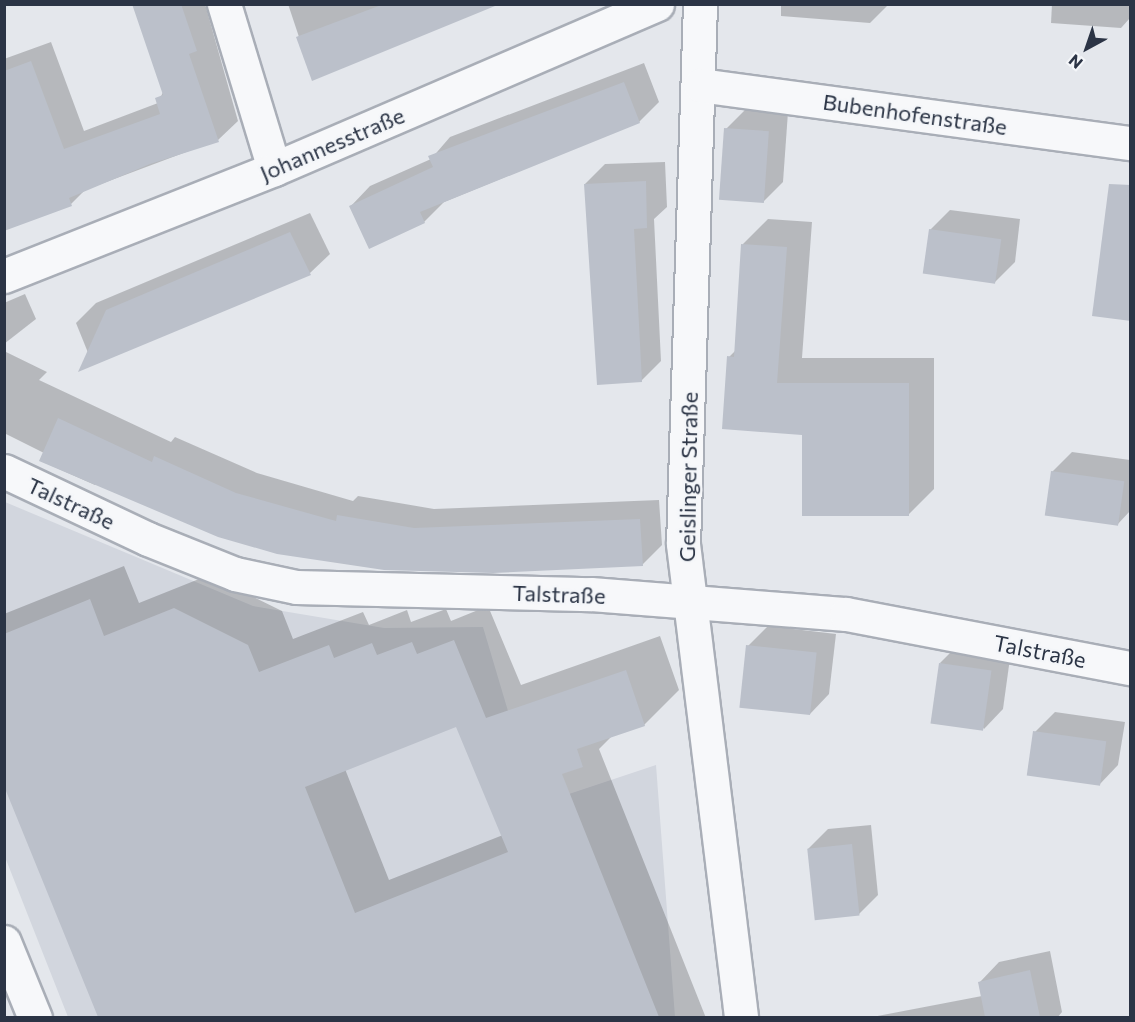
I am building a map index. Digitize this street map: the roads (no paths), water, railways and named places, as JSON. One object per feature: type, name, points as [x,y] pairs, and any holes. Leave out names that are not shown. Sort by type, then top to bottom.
[{"type":"street","points":[[224,4],[274,169]]},
{"type":"street","name":"Johannesstraße","points":[[4,276],[274,169],[657,4]]},
{"type":"street","name":"Geislinger Straße","points":[[700,4],[700,85],[683,544],[741,1017]]},
{"type":"street","name":"Bubenhofenstraße","points":[[700,85],[1131,143]]},
{"type":"street","name":"Talstraße","points":[[4,471],[148,539],[235,574],[296,587],[690,601],[846,614],[1131,668]]},
{"type":"street","points":[[4,942],[35,1017]]}]
